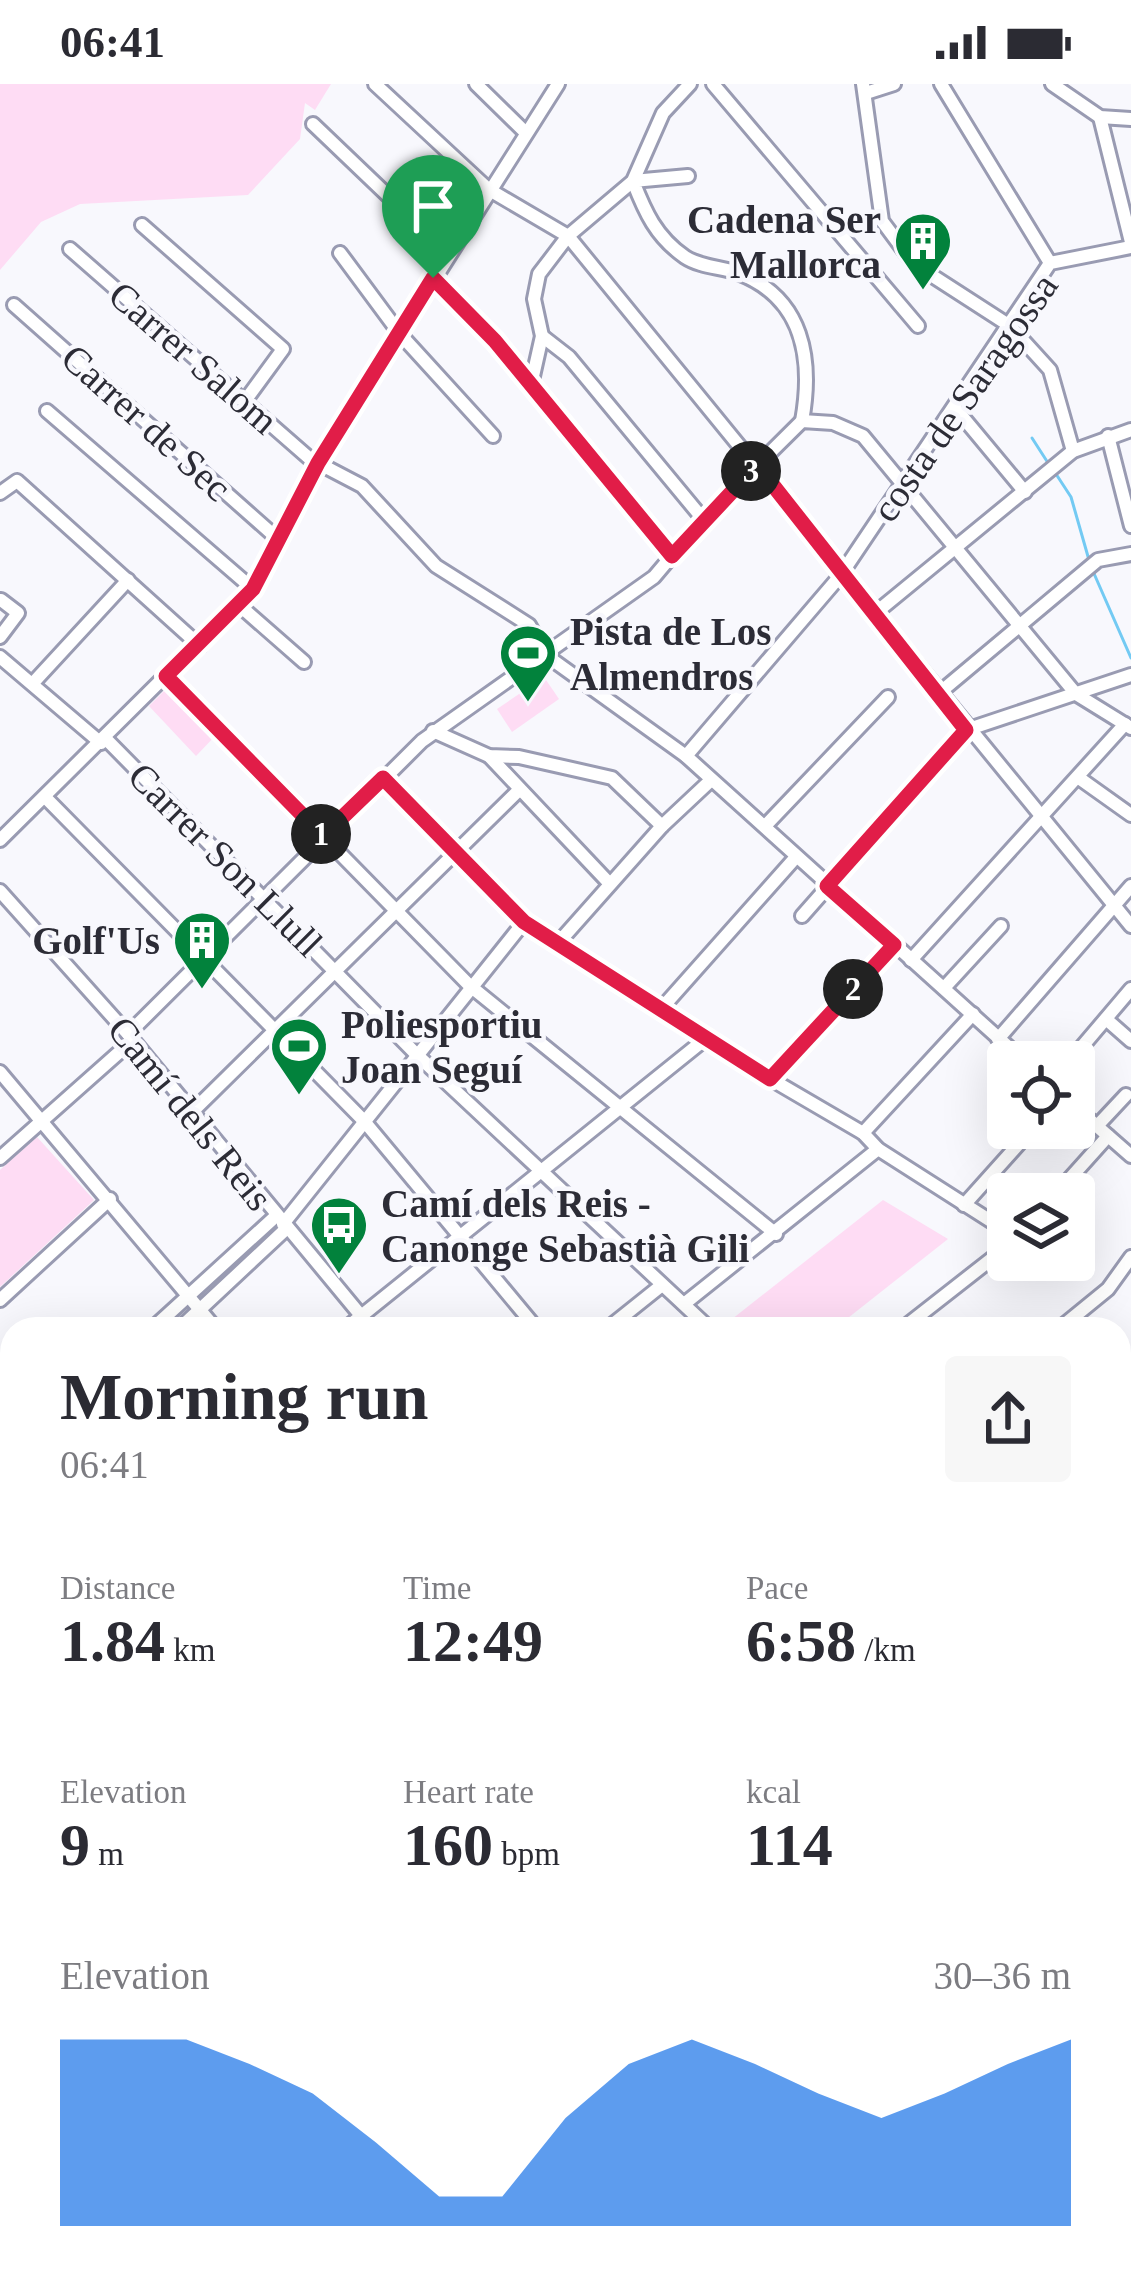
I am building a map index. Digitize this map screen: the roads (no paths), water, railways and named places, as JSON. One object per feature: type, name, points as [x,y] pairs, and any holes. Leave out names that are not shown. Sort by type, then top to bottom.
[{"type":"street","points":[[375,84],[488,189],[568,236],[757,465],[840,576],[1131,926]]},
{"type":"street","points":[[476,84],[526,133]]},
{"type":"street","points":[[0,839],[253,589],[318,464],[558,84]]},
{"type":"street","points":[[531,385],[542,336],[534,298],[539,274],[568,236],[633,181],[663,113],[690,84]]},
{"type":"street","points":[[713,84],[918,326]]},
{"type":"street","points":[[894,84],[865,88],[882,221],[914,264],[1010,326],[1050,370],[1073,451]]},
{"type":"street","points":[[940,84],[1051,263]]},
{"type":"street","points":[[1052,84],[1100,117],[1131,119]]},
{"type":"street","points":[[1100,117],[1131,245]]},
{"type":"street","points":[[313,124],[449,254]]},
{"type":"street","points":[[633,181],[688,176]]},
{"type":"street","points":[[0,1158],[131,1037],[204,956],[433,731],[633,594],[802,421],[808,361],[785,305],[762,285],[689,260],[664,241],[647,218],[633,181]]},
{"type":"street","points":[[142,225],[283,349],[245,401]]},
{"type":"street","name":"costa de Saragossa","points":[[686,756],[840,576],[1051,263],[1131,245]]},
{"type":"street","name":"Carrer Salom","points":[[70,249],[318,464],[362,486],[436,566],[529,626],[547,656],[686,756],[1000,1041]]},
{"type":"street","points":[[340,253],[400,334],[493,436]]},
{"type":"street","points":[[433,278],[531,385],[672,556]]},
{"type":"street","name":"Carrer de Sec","points":[[14,305],[279,539]]},
{"type":"street","points":[[542,336],[568,357],[703,519]]},
{"type":"street","points":[[956,409],[1025,492]]},
{"type":"street","points":[[47,411],[253,589]]},
{"type":"street","points":[[802,421],[851,428],[904,485],[1076,694],[1128,726],[1041,814],[910,960]]},
{"type":"street","points":[[873,615],[1073,451],[1131,430]]},
{"type":"street","points":[[1108,436],[1131,526]]},
{"type":"street","points":[[0,494],[17,481],[200,646]]},
{"type":"street","points":[[938,694],[1091,566],[1131,554]]},
{"type":"street","points":[[33,683],[128,580]]},
{"type":"street","points":[[0,637],[18,613],[1,600]]},
{"type":"street","points":[[239,605],[304,662]]},
{"type":"street","name":"Carrer Son Llull","points":[[0,657],[103,740],[265,897],[416,1054],[698,1317]]},
{"type":"street","points":[[802,916],[966,730],[1131,675]]},
{"type":"street","points":[[166,676],[469,985],[776,1234]]},
{"type":"street","points":[[765,826],[888,697]]},
{"type":"street","points":[[433,731],[489,756],[519,757],[612,778],[662,826]]},
{"type":"street","points":[[489,756],[610,884]]},
{"type":"street","points":[[383,778],[524,922],[704,1040],[863,1133],[878,1149],[987,1219]]},
{"type":"street","points":[[1079,778],[1131,815]]},
{"type":"street","points":[[559,942],[662,826],[710,781]]},
{"type":"street","points":[[192,1112],[518,791]]},
{"type":"street","points":[[45,797],[364,1121],[527,1317]]},
{"type":"street","points":[[662,1009],[796,857]]},
{"type":"street","points":[[998,1039],[1131,886]]},
{"type":"street","name":"Camí dels Reis","points":[[2,896],[131,1037],[361,1316]]},
{"type":"street","points":[[192,1317],[282,1222],[524,922]]},
{"type":"street","points":[[944,988],[1001,926]]},
{"type":"street","points":[[770,1079],[894,945]]},
{"type":"street","points":[[1087,1041],[1131,989]]},
{"type":"street","points":[[863,1133],[973,1014]]},
{"type":"street","points":[[1106,1019],[1131,1041]]},
{"type":"street","points":[[361,1316],[704,1040]]},
{"type":"street","points":[[0,1072],[206,1317]]},
{"type":"street","points":[[1072,1173],[1126,1095]]},
{"type":"street","points":[[1095,1124],[1131,1156]]},
{"type":"street","points":[[684,1304],[878,1149]]},
{"type":"street","points":[[964,1204],[1014,1149]]},
{"type":"street","points":[[0,1300],[110,1199]]},
{"type":"street","points":[[165,1317],[282,1222]]},
{"type":"street","points":[[1074,1317],[1108,1289],[1131,1257]]},
{"type":"street","points":[[917,1317],[987,1262]]},
{"type":"street","points":[[623,1317],[662,1285]]},
{"type":"waterway","points":[[1032,438],[1050,466]]},
{"type":"waterway","points":[[1056,474],[1071,497],[1089,560]]},
{"type":"waterway","points":[[1092,569],[1131,658]]},
{"type":"place","name":"Cadena Ser Mallorca","points":[[923,292]]},
{"type":"place","name":"Pista de Los Almendros","points":[[528,704]]},
{"type":"place","name":"Golf'Us","points":[[202,991]]},
{"type":"place","name":"Poliesportiu Joan Seguí","points":[[299,1097]]},
{"type":"place","name":"Camí dels Reis - Canonge Sebastià Gili","points":[[339,1276]]}]
